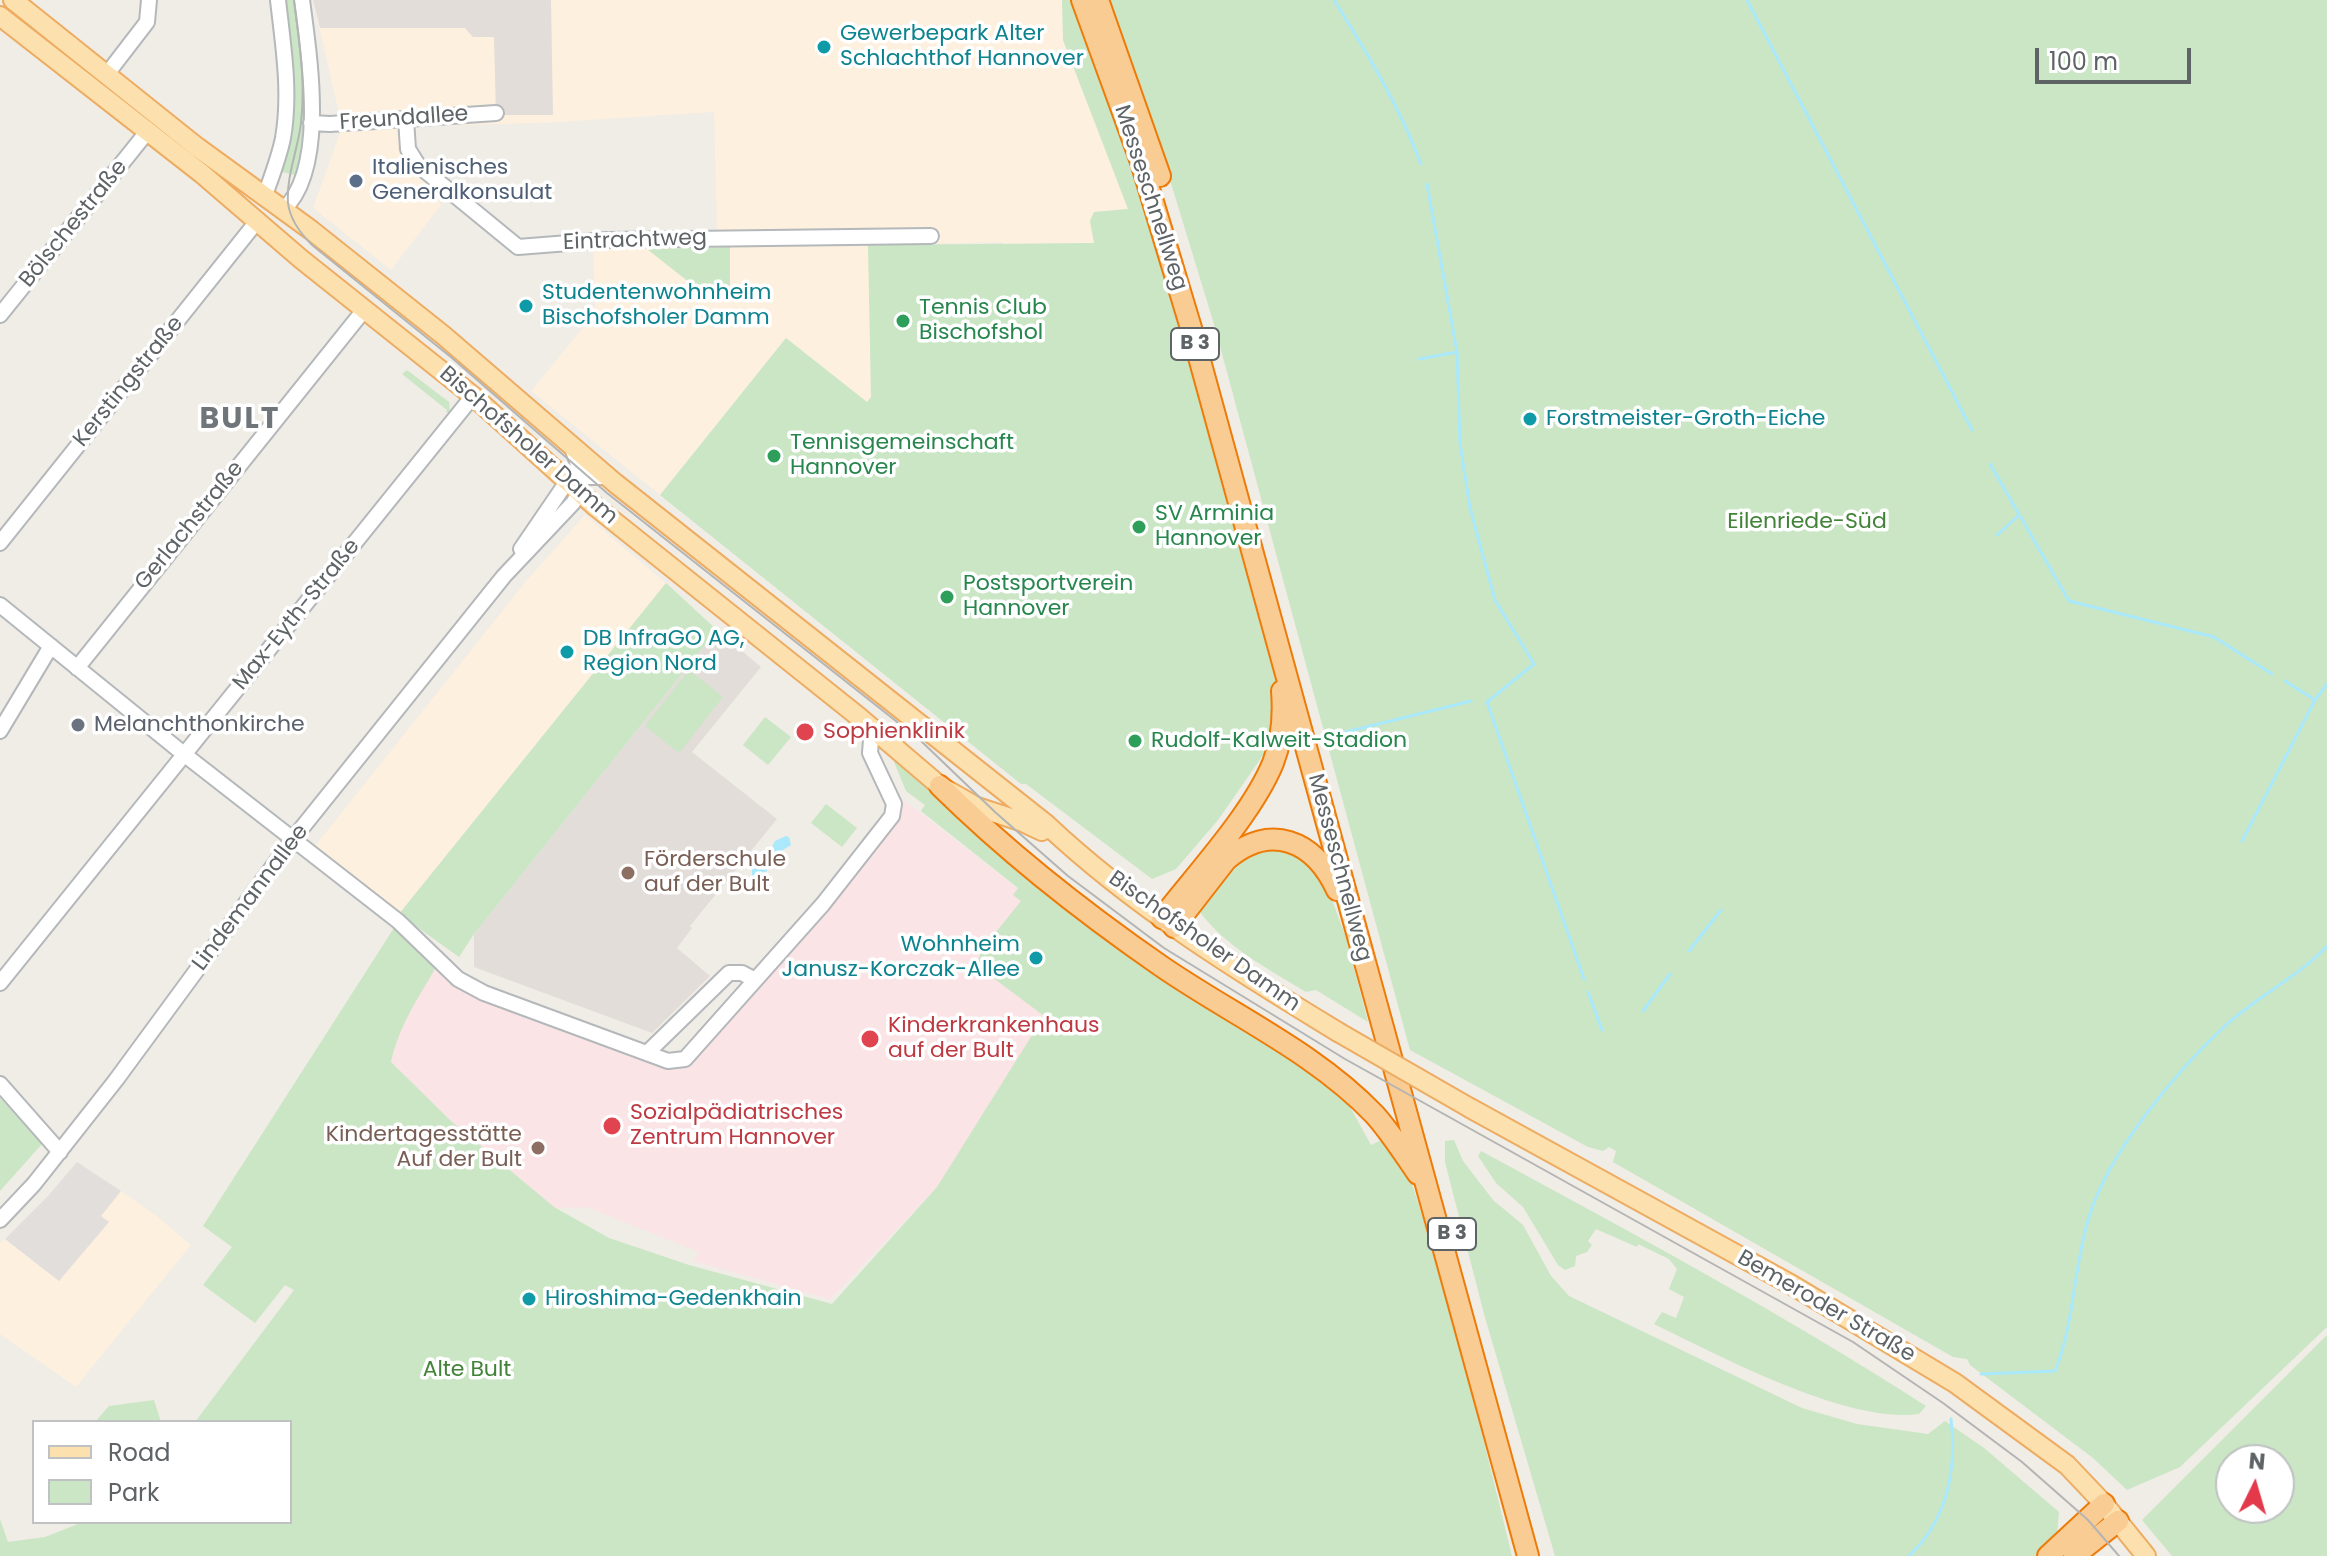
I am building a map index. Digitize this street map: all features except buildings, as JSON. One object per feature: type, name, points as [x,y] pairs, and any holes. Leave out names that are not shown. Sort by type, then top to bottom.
[{"type":"highway","name":"Messeschnellweg","points":[[1082,0],[1162,226],[1528,1556]]},
{"type":"highway","name":"Messeschnellweg","points":[[1098,0],[1150,144],[1172,218],[1541,1556]]},
{"type":"highway","points":[[1168,922],[1246,810],[1273,762],[1283,710],[1276,640]]},
{"type":"highway","points":[[940,786],[1023,860],[1115,932],[1297,1052],[1348,1090],[1375,1116],[1425,1183]]},
{"type":"highway","points":[[1168,922],[1226,860],[1245,846],[1277,840],[1296,844],[1320,862],[1357,932]]},
{"type":"highway","points":[[2048,1556],[2104,1504]]},
{"type":"highway","points":[[2074,1556],[2118,1521]]},
{"type":"main road","name":"Bischofsholer Damm","points":[[18,4],[443,335],[609,477],[1168,922],[1248,977],[1470,1108]]},
{"type":"main road","name":"Bischofsholer Damm","points":[[4,25],[258,220],[940,786],[977,807],[1032,826],[1072,848]]},
{"type":"main road","points":[[258,220],[264,198]]},
{"type":"main road","points":[[258,220],[283,210]]},
{"type":"main road","points":[[872,727],[892,702]]},
{"type":"main road","name":"Bemeroder Straße","points":[[1470,1108],[1792,1285],[1955,1383],[2067,1465],[2146,1556]]},
{"type":"street","points":[[107,74],[147,22],[149,0]]},
{"type":"street","points":[[264,198],[285,125],[285,60],[278,0]]},
{"type":"street","name":"Freundallee","points":[[283,210],[291,202],[301,182],[311,123],[311,66],[302,0]]},
{"type":"street","points":[[4,25],[18,4]]},
{"type":"street","name":"Freundallee","points":[[311,123],[496,113]]},
{"type":"street","name":"Eintrachtweg","points":[[406,119],[408,149],[418,165],[518,247],[607,240],[931,236]]},
{"type":"street","name":"Bölschestraße","points":[[0,315],[147,132]]},
{"type":"street","name":"Kerstingstraße","points":[[0,543],[258,220]]},
{"type":"street","name":"Gerlachstraße","points":[[77,668],[364,310]]},
{"type":"street","name":"Max-Eyth-Straße","points":[[0,983],[473,396]]},
{"type":"street","points":[[570,444],[577,484],[609,477]]},
{"type":"street","name":"Lindemannallee","points":[[0,1220],[60,1152],[293,839],[577,484]]},
{"type":"street","points":[[0,605],[185,755],[398,921],[458,979],[484,993],[668,1061],[685,1059],[753,979],[823,904],[892,816],[894,804],[870,753],[872,727]]},
{"type":"street","points":[[0,731],[51,646]]},
{"type":"street","points":[[648,1052],[729,973],[742,973],[753,979]]},
{"type":"street","points":[[0,1084],[60,1152]]},
{"type":"shaded area","points":[[313,0],[1062,0],[1063,40],[1129,209],[1094,212],[1090,221],[1094,243],[869,245],[871,397],[867,403],[786,338],[660,495],[531,391],[595,313],[593,239],[717,234],[714,112],[543,123],[413,126],[412,138],[420,162],[441,205],[391,270],[313,208],[342,127]]},
{"type":"shaded area","points":[[313,0],[551,0],[553,115],[496,115],[494,37],[473,37],[465,28],[320,28]]},
{"type":"shaded area","points":[[585,515],[666,583],[399,914],[315,846],[527,580]]},
{"type":"shaded area","name":"Förderschule auf der Bult","points":[[717,630],[761,667],[692,752],[777,819],[690,926],[692,928],[677,948],[710,976],[652,1033],[474,967],[474,934]]},
{"type":"shaded area","name":"Kinderkrankenhaus auf der Bult","points":[[900,797],[1018,889],[1021,901],[983,948],[976,965],[1045,1016],[937,1187],[830,1299],[693,1261],[699,1252],[587,1207],[554,1208],[451,1121],[391,1062],[400,1030],[435,969],[467,994],[554,1027],[664,1066],[689,1062],[894,818],[894,798]]},
{"type":"shaded area","points":[[77,1162],[121,1191],[101,1216],[109,1222],[59,1281],[5,1239]]},
{"type":"shaded area","points":[[121,1191],[191,1245],[76,1387],[0,1334],[0,1243],[5,1239],[59,1281],[108,1222],[101,1216]]},
{"type":"green space","points":[[284,0],[297,0],[305,52],[306,126],[298,176],[279,171]]},
{"type":"green space","points":[[1062,0],[1074,0],[1136,164],[1202,398],[1220,478],[1276,683],[1268,748],[1218,820],[1176,869],[1152,879],[1026,784],[1021,784],[660,495],[786,338],[867,402],[871,397],[868,245],[1094,243],[1090,221],[1094,212],[1128,209],[1063,40]]},
{"type":"green space","name":"Eilenriede-Süd","points":[[1109,0],[2327,0],[2327,1327],[2180,1467],[2127,1490],[2093,1458],[1970,1365],[1967,1359],[1953,1357],[1613,1162],[1616,1151],[1609,1147],[1603,1151],[1588,1147],[1410,1050],[1214,324],[1144,95]]},
{"type":"green space","points":[[730,247],[730,294],[704,294],[647,249]]},
{"type":"green space","points":[[407,370],[449,402],[450,413],[402,374]]},
{"type":"green space","points":[[666,583],[717,630],[474,934],[459,957],[399,914]]},
{"type":"green space","points":[[689,670],[723,697],[679,753],[645,726]]},
{"type":"green space","points":[[765,717],[791,737],[768,765],[743,745]]},
{"type":"green space","name":"Alte Bult","points":[[898,759],[960,820],[1112,940],[1270,1043],[1344,1096],[1371,1145],[1384,1139],[1411,1181],[1423,1218],[1464,1361],[1512,1556],[0,1556],[0,1519],[8,1542],[45,1537],[78,1524],[292,1524],[292,1420],[196,1420],[294,1290],[285,1285],[255,1323],[203,1285],[232,1247],[203,1226],[394,928],[435,969],[404,1025],[391,1062],[451,1121],[554,1207],[609,1238],[689,1265],[832,1304],[937,1187],[1044,1016],[976,965],[983,948],[1021,901],[1013,895],[1018,888],[921,811],[925,805],[906,791],[894,762]]},
{"type":"green space","points":[[826,804],[857,828],[842,847],[811,823]]},
{"type":"green space","points":[[1289,847],[1323,875],[1346,938],[1368,1022],[1316,990],[1306,992],[1262,966],[1222,936],[1199,911],[1240,856],[1251,849]]},
{"type":"green space","points":[[0,1098],[42,1144],[0,1191]]},
{"type":"green space","points":[[1454,1140],[1463,1161],[1493,1200],[1523,1225],[1551,1276],[1569,1296],[1802,1408],[1857,1424],[1928,1434],[1945,1421],[1984,1448],[2059,1512],[2057,1535],[2035,1556],[1555,1556],[1484,1314],[1445,1162],[1445,1141]]},
{"type":"green space","points":[[1481,1151],[1762,1306],[1926,1406],[1919,1414],[1856,1409],[1784,1385],[1654,1324],[1662,1312],[1676,1318],[1684,1297],[1669,1289],[1677,1269],[1669,1259],[1596,1229],[1588,1241],[1592,1245],[1587,1252],[1576,1256],[1575,1266],[1565,1270],[1558,1265],[1523,1207],[1496,1183],[1478,1156]]},
{"type":"green space","points":[[2327,1335],[2327,1556],[2172,1556],[2142,1520],[2215,1447],[2215,1524],[2295,1524],[2295,1444],[2218,1444]]},
{"type":"green space","points":[[154,1400],[160,1420],[97,1420],[109,1406]]},
{"type":"water","points":[[786,836],[791,845],[768,859],[767,871],[752,879],[752,864],[768,856],[775,841]]},
{"type":"waterway","points":[[1334,0],[1393,100],[1421,164]]},
{"type":"waterway","points":[[1747,0],[1972,430]]},
{"type":"waterway","points":[[1427,184],[1457,352],[1460,443],[1470,508],[1495,600],[1534,664],[1487,702],[1584,979]]},
{"type":"waterway","points":[[1419,359],[1457,352]]},
{"type":"waterway","points":[[1990,464],[2069,601],[2214,637],[2272,674]]},
{"type":"waterway","points":[[1997,535],[2018,516]]},
{"type":"waterway","points":[[2285,681],[2315,700]]},
{"type":"waterway","points":[[2242,841],[2315,700],[2327,684]]},
{"type":"waterway","points":[[1338,734],[1471,701]]},
{"type":"waterway","points":[[1689,951],[1721,910]]},
{"type":"waterway","points":[[1981,1374],[2055,1371],[2062,1352],[2089,1217],[2098,1192],[2128,1140],[2166,1089],[2226,1025],[2327,946]]},
{"type":"waterway","points":[[1643,1011],[1670,974]]},
{"type":"waterway","points":[[1588,992],[1602,1030]]},
{"type":"waterway","points":[[1909,1556],[1933,1526],[1947,1493],[1952,1457],[1951,1419]]},
{"type":"tram line","points":[[294,0],[303,92],[288,203],[296,226],[312,245],[452,358],[607,493],[920,740],[1068,876],[1164,948],[1345,1059],[1853,1342],[2022,1462],[2088,1520],[2119,1556]]},
{"type":"place","name":"Gewerbepark Alter Schlachthof Hannover","points":[[824,47]]},
{"type":"place","name":"Italienisches Generalkonsulat","points":[[356,181]]},
{"type":"place","name":"Studentenwohnheim Bischofsholer Damm","points":[[526,306]]},
{"type":"place","name":"Tennis Club Bischofshol","points":[[903,321]]},
{"type":"place","name":"Forstmeister-Groth-Eiche","points":[[1530,419]]},
{"type":"place","name":"Tennisgemeinschaft Hannover","points":[[774,456]]},
{"type":"place","name":"SV Arminia Hannover","points":[[1139,527]]},
{"type":"place","name":"Postsportverein Hannover","points":[[947,597]]},
{"type":"place","name":"DB InfraGO AG, Region Nord","points":[[567,652]]},
{"type":"place","name":"Melanchthonkirche","points":[[78,725]]},
{"type":"place","name":"Sophienklinik","points":[[805,732]]},
{"type":"place","name":"Rudolf-Kalweit-Stadion","points":[[1135,741]]},
{"type":"place","name":"Förderschule auf der Bult","points":[[628,873]]},
{"type":"place","name":"Wohnheim Janusz-Korczak-Allee","points":[[1036,958]]},
{"type":"place","name":"Kinderkrankenhaus auf der Bult","points":[[870,1039]]},
{"type":"place","name":"Sozialpädiatrisches Zentrum Hannover","points":[[612,1126]]},
{"type":"place","name":"Kindertagesstätte Auf der Bult","points":[[538,1148]]},
{"type":"place","name":"Hiroshima-Gedenkhain","points":[[529,1299]]},
{"type":"district","name":"BULT","points":[[240,420]]}]
